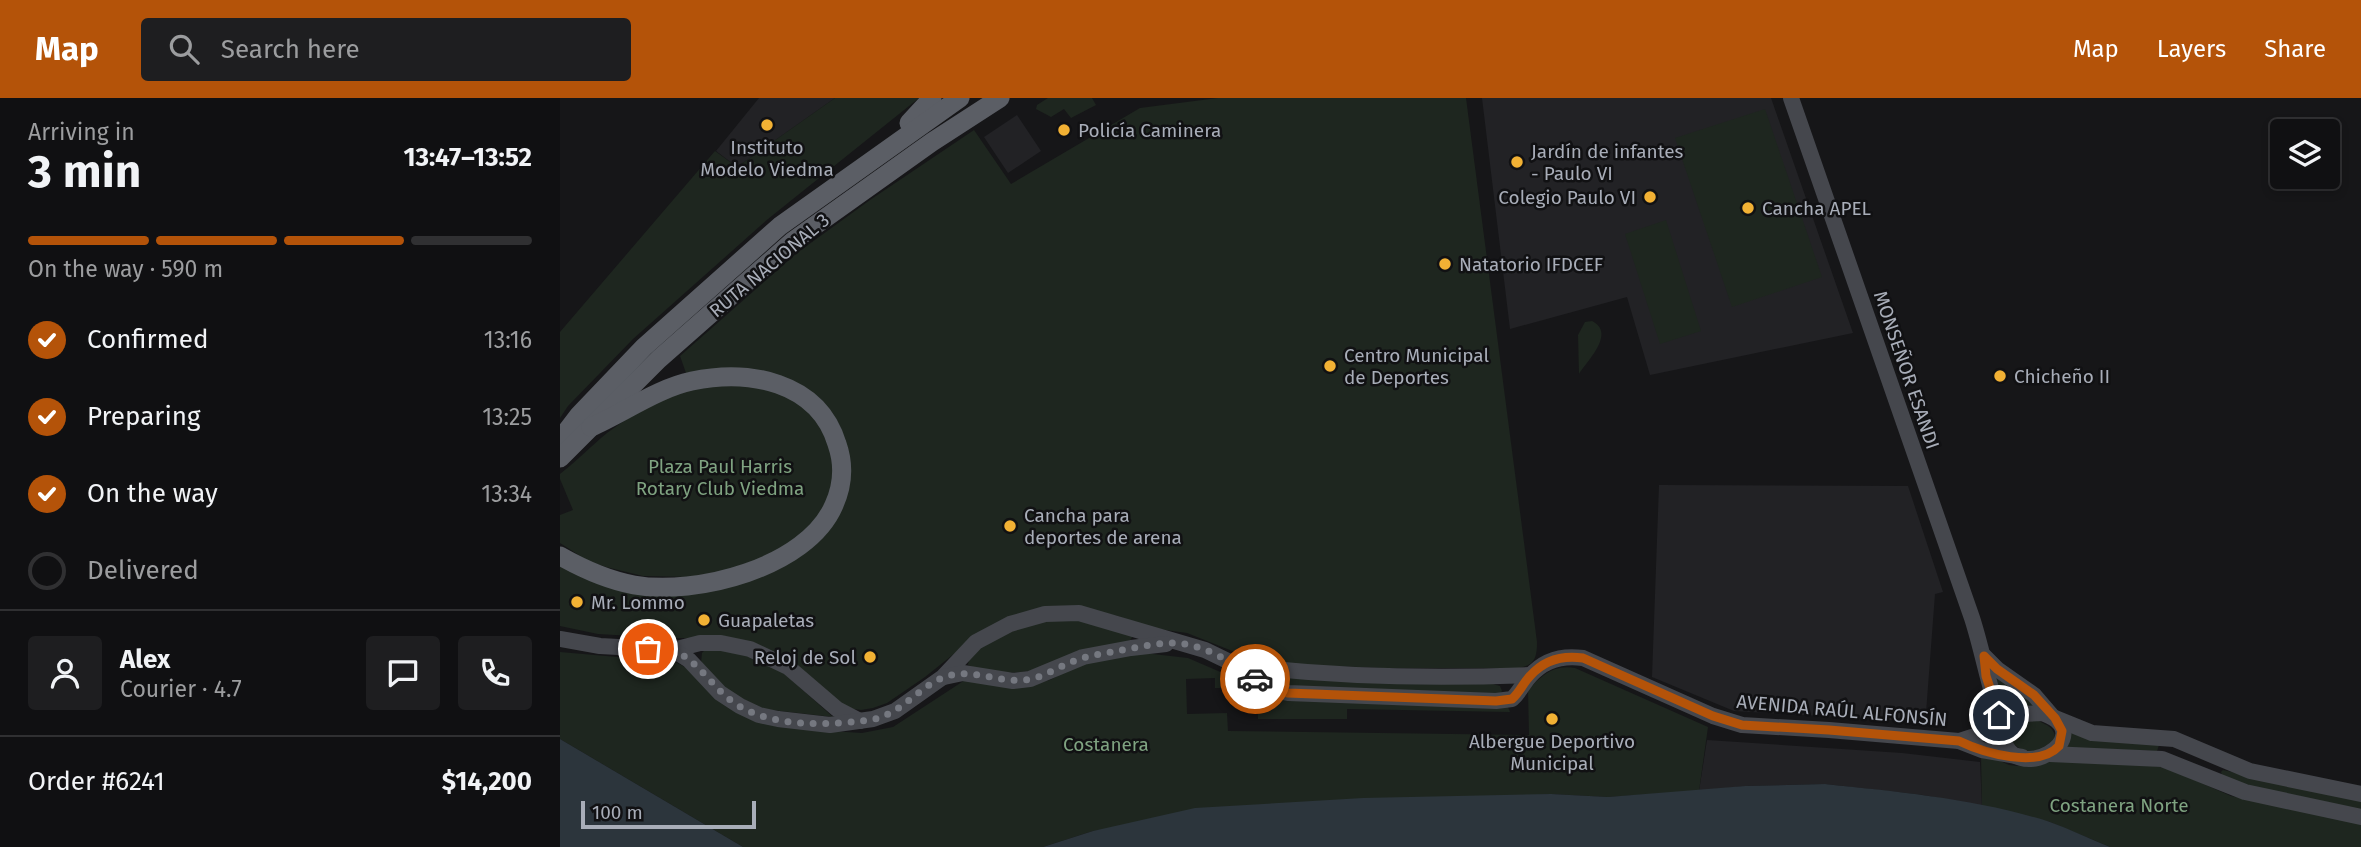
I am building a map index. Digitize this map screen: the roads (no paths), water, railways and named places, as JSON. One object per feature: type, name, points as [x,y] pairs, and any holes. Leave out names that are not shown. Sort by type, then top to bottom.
[{"type":"highway","points":[[879,154],[932,98]]},
{"type":"highway","name":"RUTA NACIONAL 3","points":[[560,440],[579,415],[644,347],[780,226],[960,98]]},
{"type":"highway","name":"RUTA NACIONAL 3","points":[[560,458],[659,359],[793,241],[932,142],[1000,98]]},
{"type":"highway","points":[[560,556],[586,570],[635,585],[695,584],[729,578],[763,566],[805,542],[824,523],[834,507],[842,479],[840,452],[824,416],[800,395],[765,379],[747,376],[688,382],[591,427]]},
{"type":"main road","name":"MONSEÑOR ESANDI","points":[[1791,98],[1984,656],[1986,676],[2004,728]]},
{"type":"main road","name":"AVENIDA RAÚL ALFONSÍN","points":[[673,650],[689,660],[720,693],[740,706],[759,715],[830,725],[873,719],[895,711],[943,677],[976,642],[1010,624],[1053,613],[1079,613],[1205,650],[1236,664],[1270,689],[1288,693],[1496,701],[1512,699],[1530,675],[1544,664],[1568,656],[1583,658],[1713,716],[1742,725],[1959,741],[1982,750],[2034,758],[2050,754],[2162,759],[2245,793],[2361,817]]},
{"type":"main road","points":[[560,639],[600,646],[673,650],[700,643],[721,643],[750,649],[788,667],[837,709],[860,721]]},
{"type":"main road","name":"AVENIDA RAÚL ALFONSÍN","points":[[943,677],[963,673],[1013,681],[1030,679],[1083,657],[1176,643]]},
{"type":"main road","points":[[1984,656],[1997,669],[2034,695],[2054,717],[2062,731],[2062,738],[2059,746],[2050,754]]},
{"type":"main road","name":"AVENIDA RAÚL ALFONSÍN","points":[[1236,664],[1272,669],[1404,676],[1530,675]]},
{"type":"main road","name":"AVENIDA RAÚL ALFONSÍN","points":[[1959,741],[2004,728],[2012,719],[2023,714],[2042,713],[2092,733],[2174,739],[2250,771],[2361,794]]},
{"type":"main road","points":[[2004,728],[2003,741],[2008,748],[2022,757]]},
{"type":"place","name":"Instituto Modelo Viedma","points":[[767,125]]},
{"type":"place","name":"Policía Caminera","points":[[1064,130]]},
{"type":"place","name":"Jardín de infantes - Paulo VI","points":[[1517,162]]},
{"type":"place","name":"Colegio Paulo VI","points":[[1650,197]]},
{"type":"place","name":"Cancha APEL","points":[[1748,208]]},
{"type":"place","name":"Natatorio IFDCEF","points":[[1445,264]]},
{"type":"place","name":"Centro Municipal de Deportes","points":[[1330,366]]},
{"type":"place","name":"Chicheño II","points":[[2000,376]]},
{"type":"place","name":"Cancha para deportes de arena","points":[[1010,526]]},
{"type":"place","name":"Mr. Lommo","points":[[577,602]]},
{"type":"place","name":"Guapaletas","points":[[704,620]]},
{"type":"place","name":"Reloj de Sol","points":[[870,657]]},
{"type":"place","name":"Albergue Deportivo Municipal","points":[[1552,719]]},
{"type":"park label","name":"Plaza Paul Harris Rotary Club Viedma","points":[[720,477]]},
{"type":"park label","name":"Costanera","points":[[1106,744]]},
{"type":"park label","name":"Costanera Norte","points":[[2119,805]]}]
